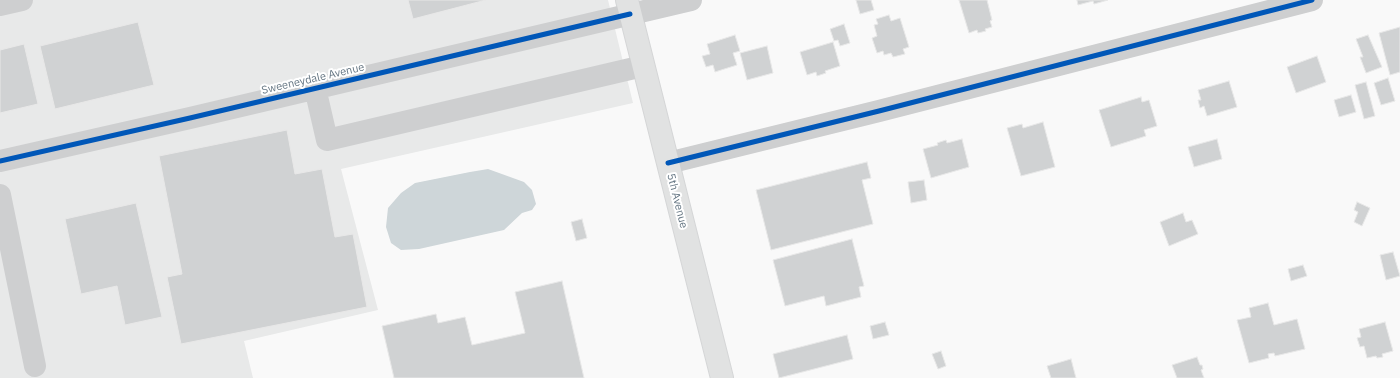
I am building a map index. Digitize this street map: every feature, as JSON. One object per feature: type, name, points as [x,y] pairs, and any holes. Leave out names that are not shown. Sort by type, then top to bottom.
[{"type":"main road","name":"5th Avenue","points":[[628,7],[722,378]]},
{"type":"street","points":[[0,5],[22,0]]},
{"type":"street","name":"Sweeneydale Avenue","points":[[0,161],[315,88],[628,7],[691,0]]},
{"type":"street","points":[[668,163],[887,109],[1312,0]]},
{"type":"street","points":[[315,88],[327,140],[643,66]]},
{"type":"street","points":[[0,195],[35,366]]},
{"type":"shaded area","points":[[0,0],[608,0],[633,103],[341,169],[378,310],[244,341],[253,378],[0,378]]},
{"type":"shaded area","points":[[488,169],[524,182],[532,190],[536,204],[532,210],[522,213],[504,230],[419,249],[401,250],[391,243],[386,227],[388,208],[401,193],[415,183]]},
{"type":"building","points":[[408,0],[486,0],[413,19]]},
{"type":"building","points":[[856,0],[871,0],[874,10],[860,14]]},
{"type":"building","points":[[959,0],[987,0],[992,20],[990,21],[992,27],[985,29],[986,31],[978,33],[977,30],[969,33]]},
{"type":"building","points":[[1077,0],[1108,0],[1094,4],[1093,1],[1078,5]]},
{"type":"building","points":[[889,15],[891,21],[900,18],[909,47],[903,49],[905,54],[893,57],[891,53],[884,55],[883,51],[877,53],[872,38],[877,36],[874,25],[878,24],[876,19]]},
{"type":"building","points":[[138,22],[154,85],[55,109],[40,46]]},
{"type":"building","points":[[844,24],[850,43],[840,46],[838,40],[834,41],[830,29]]},
{"type":"building","points":[[1400,27],[1400,72],[1390,75],[1379,33]]},
{"type":"building","points":[[735,35],[740,51],[733,53],[737,65],[715,72],[713,65],[706,67],[702,56],[710,54],[707,44]]},
{"type":"building","points":[[1368,35],[1382,67],[1366,73],[1360,57],[1363,57],[1356,39]]},
{"type":"building","points":[[833,42],[840,66],[825,71],[826,73],[817,76],[816,72],[807,75],[800,52]]},
{"type":"building","points":[[24,44],[38,104],[0,113],[0,50]]},
{"type":"building","points":[[767,46],[773,73],[747,80],[740,53]]},
{"type":"building","points":[[1317,56],[1326,82],[1296,93],[1287,67]]},
{"type":"building","points":[[1388,78],[1395,101],[1381,105],[1374,83]]},
{"type":"building","points":[[1229,81],[1237,107],[1207,116],[1204,106],[1200,108],[1198,100],[1201,100],[1198,90]]},
{"type":"building","points":[[1366,82],[1375,116],[1364,119],[1355,85]]},
{"type":"building","points":[[1351,95],[1356,112],[1339,117],[1334,100]]},
{"type":"building","points":[[1141,97],[1142,102],[1149,100],[1157,126],[1144,130],[1146,136],[1111,147],[1099,110]]},
{"type":"building","points":[[1043,122],[1055,167],[1021,176],[1007,128],[1022,124],[1023,128]]},
{"type":"building","points":[[287,130],[295,174],[322,169],[335,237],[353,234],[367,307],[181,344],[167,277],[182,274],[159,156]]},
{"type":"building","points":[[962,139],[969,167],[931,178],[923,149],[938,145],[937,143],[946,140],[947,143]]},
{"type":"building","points":[[1217,139],[1222,159],[1194,167],[1188,147]]},
{"type":"building","points":[[867,162],[871,178],[862,180],[873,224],[771,250],[756,190]]},
{"type":"building","points":[[924,180],[927,200],[911,203],[908,182]]},
{"type":"building","points":[[1357,202],[1370,208],[1362,226],[1354,222],[1358,212],[1354,210]]},
{"type":"building","points":[[136,203],[162,317],[125,325],[117,286],[81,294],[65,219]]},
{"type":"building","points":[[1183,213],[1186,222],[1192,220],[1198,234],[1169,246],[1160,222]]},
{"type":"building","points":[[582,219],[587,238],[576,241],[571,222]]},
{"type":"building","points":[[852,239],[864,286],[859,287],[861,297],[826,306],[824,296],[785,306],[773,260]]},
{"type":"building","points":[[1393,252],[1400,276],[1386,280],[1380,255]]},
{"type":"building","points":[[1303,265],[1307,276],[1291,281],[1288,269]]},
{"type":"building","points":[[562,281],[584,378],[394,378],[382,326],[436,314],[438,323],[465,317],[472,345],[525,333],[515,292]]},
{"type":"building","points":[[1268,303],[1274,325],[1297,319],[1305,349],[1275,356],[1274,353],[1268,354],[1269,358],[1249,363],[1237,320],[1251,317],[1249,308]]},
{"type":"building","points":[[885,322],[889,335],[873,339],[870,326]]},
{"type":"building","points":[[1385,322],[1393,351],[1382,354],[1383,357],[1377,358],[1376,356],[1367,358],[1364,346],[1360,347],[1357,338],[1361,337],[1359,329]]},
{"type":"building","points":[[847,335],[853,359],[779,378],[773,354]]},
{"type":"building","points":[[941,351],[946,366],[938,369],[932,354]]},
{"type":"building","points":[[1197,357],[1200,365],[1202,365],[1203,369],[1201,370],[1204,378],[1177,378],[1172,365]]},
{"type":"building","points":[[1071,359],[1076,378],[1051,378],[1047,366]]},
{"type":"cycle path","points":[[668,163],[879,111],[1312,0]]},
{"type":"cycle path","points":[[0,161],[190,118],[630,14]]}]
